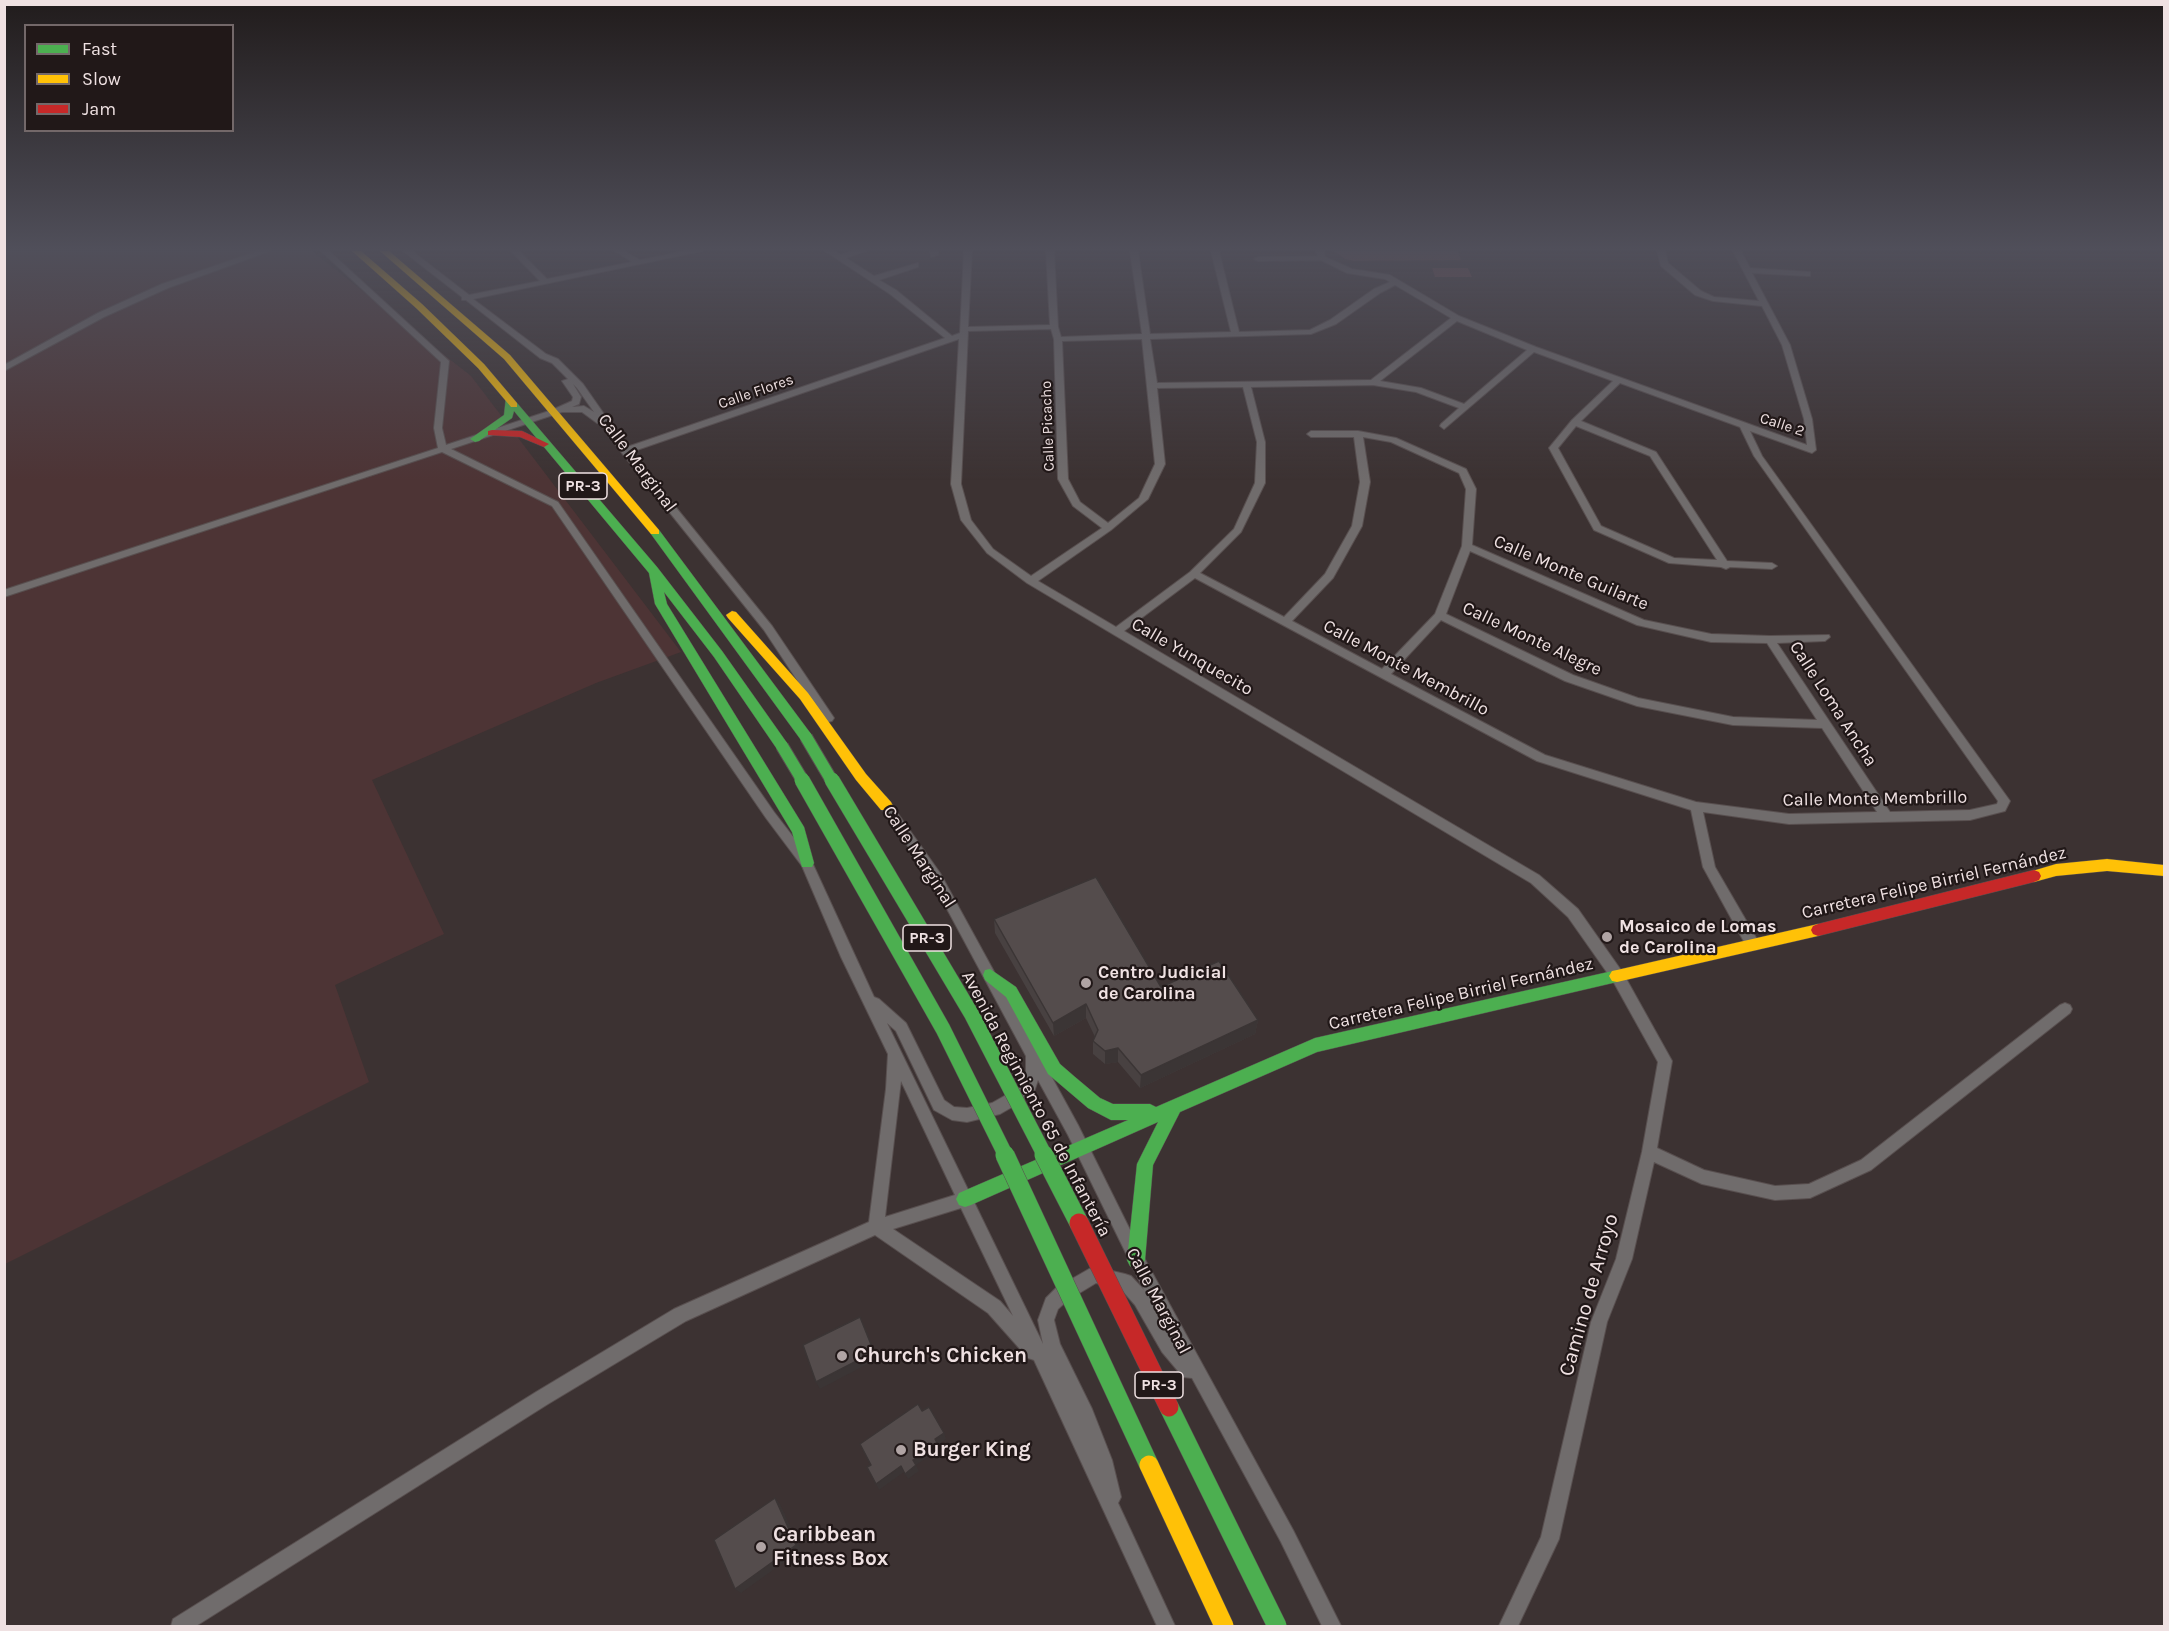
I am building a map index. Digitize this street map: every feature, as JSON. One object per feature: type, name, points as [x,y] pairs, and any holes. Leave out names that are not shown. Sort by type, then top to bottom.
[{"type":"main road","name":"PR-3","points":[[440,327],[481,366],[653,570],[718,654],[782,746],[867,891],[953,1049],[1007,1158],[1224,1626]]},
{"type":"main road","name":"Avenida Regimiento 65 de Infantería","points":[[472,327],[507,357],[676,557],[806,736],[982,1034],[1040,1144],[1278,1626]]},
{"type":"main road","points":[[475,439],[509,416],[511,410],[509,399]]},
{"type":"main road","points":[[492,433],[522,434],[551,449]]},
{"type":"main road","points":[[676,557],[804,696],[861,777],[886,806]]},
{"type":"main road","points":[[653,570],[661,604],[799,831],[807,863]]},
{"type":"main road","name":"Carretera Felipe Birriel Fernández","points":[[965,1199],[1134,1124],[1173,1110],[1315,1045],[1908,909],[2056,870],[2107,864],[2164,871]]},
{"type":"main road","points":[[990,975],[1011,992],[1054,1069],[1094,1103],[1111,1112],[1120,1113],[1173,1110]]},
{"type":"main road","points":[[1136,1260],[1145,1164],[1173,1110]]},
{"type":"street","points":[[4,369],[79,327]]},
{"type":"street","points":[[409,327],[446,361],[438,428],[443,449]]},
{"type":"street","name":"Calle Marginal","points":[[504,327],[566,370],[626,452],[768,628],[886,806],[936,876],[1032,1053],[1136,1260],[1287,1536],[1332,1626]]},
{"type":"street","points":[[937,327],[950,338]]},
{"type":"street","name":"Calle Yunquecito","points":[[963,327],[956,484],[966,520],[990,551],[1031,581],[1535,879],[1573,913],[1618,977]]},
{"type":"street","name":"Calle Flores","points":[[626,452],[963,332],[1052,327]]},
{"type":"street","name":"Calle Picacho","points":[[1054,327],[1058,339],[1064,479],[1076,504],[1108,528]]},
{"type":"street","points":[[1031,581],[1108,528],[1143,499],[1160,464],[1145,327]]},
{"type":"street","points":[[1234,327],[1236,334]]},
{"type":"street","points":[[1058,339],[1311,332],[1322,327]]},
{"type":"street","points":[[1373,382],[1444,327]]},
{"type":"street","name":"Calle 2","points":[[1478,327],[1533,350],[1812,450],[1808,419],[1786,345],[1776,327]]},
{"type":"street","points":[[1444,426],[1463,407],[1533,350]]},
{"type":"street","points":[[4,594],[475,439],[555,412],[576,402],[577,397],[543,356]]},
{"type":"street","points":[[1618,381],[1575,422],[1553,448],[1597,528],[1672,561],[1772,567]]},
{"type":"street","points":[[1153,386],[1373,382],[1418,390],[1463,407]]},
{"type":"street","points":[[1116,632],[1194,574],[1238,530],[1260,483],[1261,442],[1246,384]]},
{"type":"street","points":[[555,412],[584,410],[611,431]]},
{"type":"street","points":[[1575,422],[1653,454],[1726,566]]},
{"type":"street","name":"Calle Monte Membrillo","points":[[1194,574],[1541,758],[1696,807],[1790,819],[1970,815],[2001,808],[2004,801],[1758,456],[1744,427]]},
{"type":"street","points":[[1311,434],[1358,434],[1393,440],[1463,471],[1471,489],[1467,546],[1440,615],[1383,675]]},
{"type":"street","points":[[1285,622],[1329,576],[1357,526],[1365,482],[1358,434]]},
{"type":"street","points":[[443,449],[555,504],[770,815],[807,863],[1166,1626]]},
{"type":"street","name":"Calle Monte Guilarte","points":[[1467,546],[1641,623],[1711,638],[1825,637]]},
{"type":"street","name":"Calle Monte Alegre","points":[[1440,615],[1569,678],[1637,702],[1733,721],[1823,724]]},
{"type":"street","name":"Calle Loma Ancha","points":[[1770,639],[1823,724],[1887,818]]},
{"type":"street","points":[[1696,807],[1709,867],[1753,945]]},
{"type":"street","name":"Camino de Arroyo","points":[[1508,1626],[1550,1539],[1599,1322],[1624,1259],[1649,1152],[1665,1061],[1618,977]]},
{"type":"street","points":[[869,998],[901,1027],[939,1104],[952,1113],[967,1115],[995,1109],[1028,1090],[1033,1074],[1032,1053]]},
{"type":"street","points":[[1649,1152],[1702,1177],[1775,1193],[1810,1191],[1866,1165],[2065,1009]]},
{"type":"street","points":[[876,1227],[893,1089],[895,1050]]},
{"type":"street","points":[[180,1626],[542,1398],[680,1315],[876,1227],[965,1199]]},
{"type":"street","points":[[876,1227],[994,1307],[1043,1361]]},
{"type":"street","points":[[1118,1523],[1103,1460],[1090,1424],[1052,1346],[1046,1320],[1052,1304],[1062,1294],[1095,1275],[1125,1282],[1141,1299],[1168,1346],[1207,1393]]},
{"type":"shaded area","points":[[5,327],[409,327],[471,376],[681,652],[596,683],[372,780],[444,934],[335,985],[369,1082],[5,1264]]},
{"type":"building","name":"Centro Judicial de Carolina","points":[[1096,877],[1161,987],[1219,961],[1258,1020],[1141,1075],[1118,1048],[1105,1051],[1093,1041],[1098,1030],[1086,1004],[1053,1023],[994,919]]},
{"type":"building","name":"Church's Chicken","points":[[860,1317],[874,1352],[816,1382],[803,1345]]},
{"type":"building","name":"Burger King","points":[[918,1404],[922,1411],[929,1407],[944,1433],[935,1439],[937,1443],[913,1460],[916,1465],[905,1474],[901,1466],[876,1484],[867,1467],[871,1465],[860,1444]]},
{"type":"building","name":"Caribbean Fitness Box","points":[[775,1498],[796,1545],[735,1589],[714,1540]]},
{"type":"traffic: fast","points":[[475,439],[509,416],[509,399]]},
{"type":"traffic: fast","points":[[514,405],[653,570],[718,654],[782,746]]},
{"type":"traffic: fast","points":[[655,532],[806,737]]},
{"type":"traffic: fast","points":[[654,575],[661,604],[799,831],[807,863]]},
{"type":"traffic: fast","points":[[806,737],[972,1015],[1079,1223]]},
{"type":"traffic: fast","points":[[782,746],[867,891],[943,1029],[1007,1158],[1149,1465]]},
{"type":"traffic: fast","points":[[990,975],[1011,992],[1054,1069],[1069,1082],[1094,1103],[1111,1112],[1150,1112]]},
{"type":"traffic: fast","points":[[965,1199],[1315,1045],[1617,976]]},
{"type":"traffic: fast","points":[[1136,1260],[1145,1164],[1173,1110]]},
{"type":"traffic: fast","points":[[1169,1407],[1277,1626]]},
{"type":"traffic: slow","points":[[441,327],[481,366],[514,405]]},
{"type":"traffic: slow","points":[[472,327],[507,357],[655,532]]},
{"type":"traffic: slow","points":[[732,615],[804,696],[861,777],[886,806]]},
{"type":"traffic: slow","points":[[2034,876],[2056,870],[2107,865],[2164,871]]},
{"type":"traffic: slow","points":[[1617,976],[1818,930]]},
{"type":"traffic: slow","points":[[1149,1465],[1224,1626]]},
{"type":"traffic: jam","points":[[492,433],[522,434],[544,444]]},
{"type":"traffic: jam","points":[[1818,930],[2034,876]]},
{"type":"traffic: jam","points":[[1079,1223],[1169,1407]]},
{"type":"place","name":"Mosaico de Lomas de Carolina","points":[[1607,937]]},
{"type":"place","name":"Centro Judicial de Carolina","points":[[1086,983]]},
{"type":"place","name":"Church's Chicken","points":[[842,1356]]},
{"type":"place","name":"Burger King","points":[[901,1450]]},
{"type":"place","name":"Caribbean Fitness Box","points":[[761,1547]]}]
